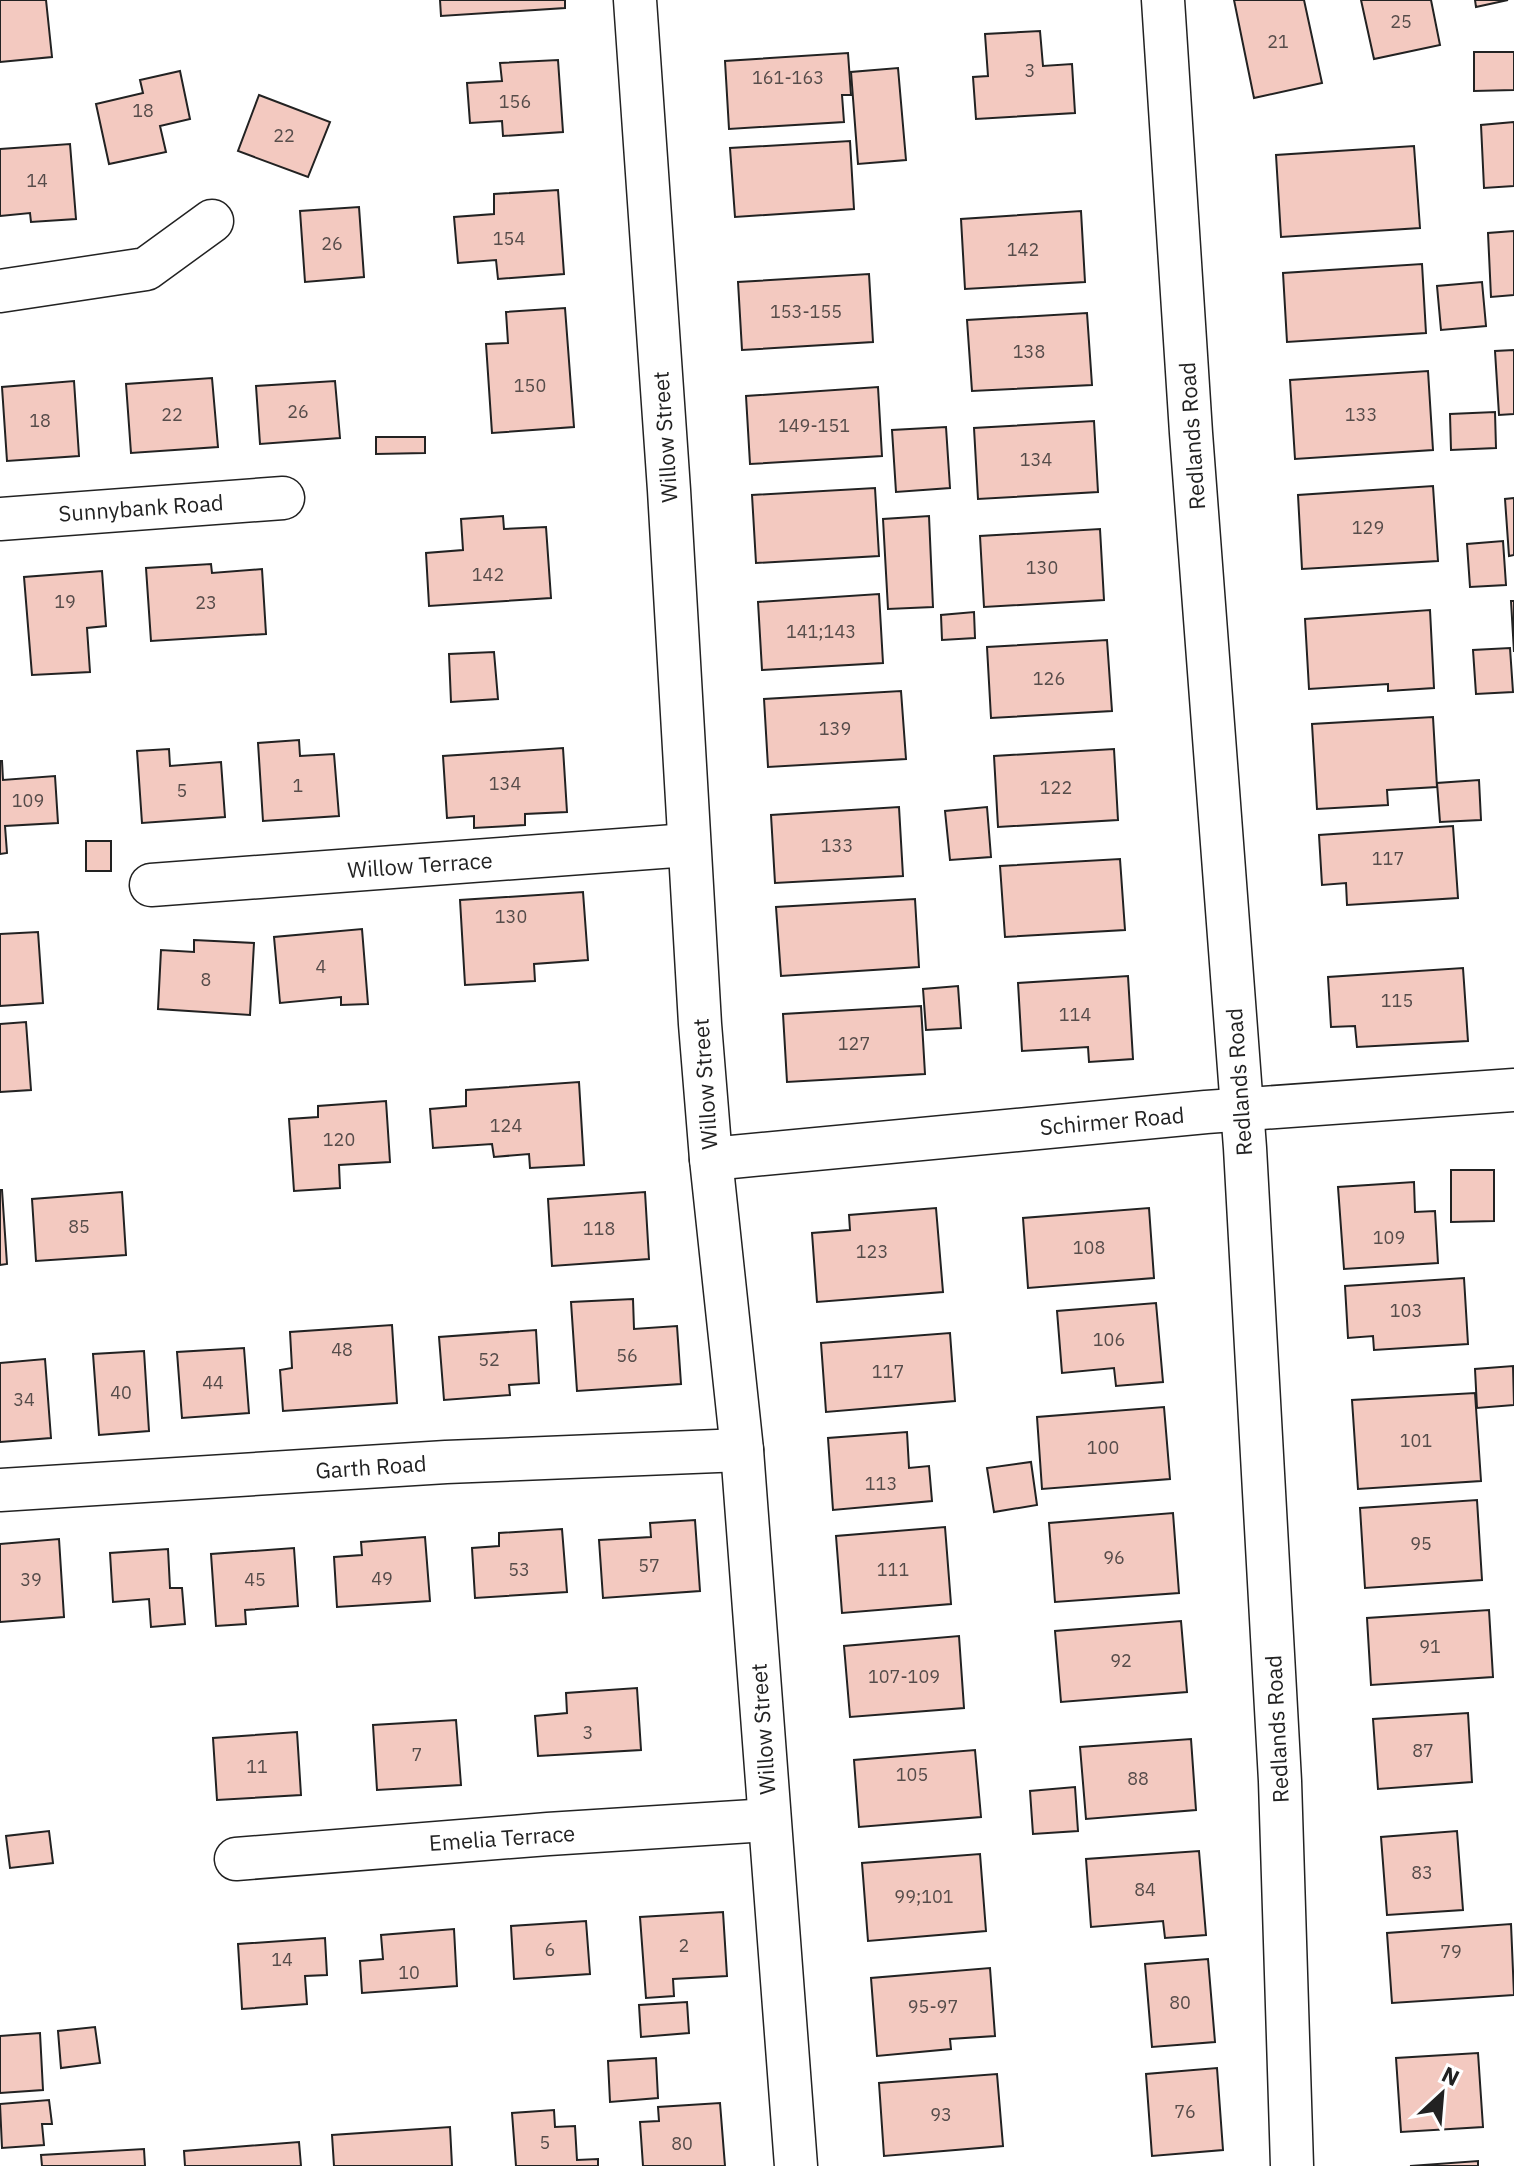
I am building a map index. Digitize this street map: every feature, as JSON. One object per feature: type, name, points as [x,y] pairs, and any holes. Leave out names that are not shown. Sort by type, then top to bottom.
[{"type":"street","name":"Willow Street","points":[[635,0],[669,490],[688,845],[711,1159],[742,1450],[796,2166]]},
{"type":"street","name":"Redlands Road","points":[[1163,0],[1191,433],[1242,1109],[1280,1781],[1292,2166]]},
{"type":"street","points":[[0,291],[146,269],[212,221]]},
{"type":"street","name":"Sunnybank Road","points":[[0,519],[283,498]]},
{"type":"street","name":"Willow Terrace","points":[[151,885],[688,845]]},
{"type":"street","name":"Schirmer Road","points":[[711,1159],[1242,1109],[1514,1090]]},
{"type":"street","name":"Garth Road","points":[[0,1490],[446,1462],[742,1450]]},
{"type":"street","name":"Emelia Terrace","points":[[236,1859],[769,1820]]},
{"type":"building","points":[[0,0],[46,0],[52,57],[0,62]]},
{"type":"building","points":[[440,0],[565,0],[565,8],[441,16]]},
{"type":"building","points":[[1234,0],[1304,0],[1322,83],[1254,98]]},
{"type":"building","points":[[1361,0],[1431,0],[1440,45],[1374,59]]},
{"type":"building","points":[[1475,0],[1508,0],[1476,7]]},
{"type":"building","points":[[1040,31],[1043,66],[1072,64],[1075,113],[976,119],[973,77],[988,76],[985,34]]},
{"type":"building","points":[[1474,52],[1514,52],[1514,90],[1474,91]]},
{"type":"building","points":[[848,53],[851,95],[842,95],[844,122],[729,129],[725,61]]},
{"type":"building","points":[[558,60],[563,132],[503,136],[502,121],[470,123],[467,83],[502,81],[500,63]]},
{"type":"building","points":[[898,68],[906,160],[858,164],[851,72]]},
{"type":"building","points":[[180,71],[190,119],[160,126],[166,152],[109,164],[96,104],[143,93],[140,80]]},
{"type":"building","points":[[259,95],[330,122],[308,177],[238,151]]},
{"type":"building","points":[[1514,122],[1514,186],[1484,188],[1481,125]]},
{"type":"building","points":[[850,141],[854,209],[735,217],[730,148]]},
{"type":"building","points":[[70,144],[76,219],[31,222],[30,213],[0,216],[0,149]]},
{"type":"building","points":[[1414,146],[1420,228],[1281,237],[1276,155]]},
{"type":"building","points":[[558,190],[564,274],[498,279],[496,260],[458,263],[454,217],[494,214],[494,194]]},
{"type":"building","points":[[359,207],[364,277],[305,282],[300,211]]},
{"type":"building","points":[[1081,211],[1085,282],[965,289],[961,219]]},
{"type":"building","points":[[1514,231],[1514,295],[1491,297],[1488,233]]},
{"type":"building","points":[[1422,264],[1426,333],[1287,342],[1283,273]]},
{"type":"building","points":[[869,274],[873,342],[742,350],[738,282]]},
{"type":"building","points":[[1482,282],[1486,326],[1441,330],[1437,286]]},
{"type":"building","points":[[565,308],[574,427],[492,433],[486,344],[508,343],[506,312]]},
{"type":"building","points":[[1087,313],[1092,385],[972,391],[967,320]]},
{"type":"building","points":[[1514,350],[1514,414],[1499,415],[1495,351]]},
{"type":"building","points":[[1428,371],[1433,450],[1295,459],[1290,380]]},
{"type":"building","points":[[212,378],[218,447],[131,453],[126,384]]},
{"type":"building","points":[[74,381],[79,456],[7,461],[2,387]]},
{"type":"building","points":[[335,381],[340,438],[260,444],[256,386]]},
{"type":"building","points":[[878,387],[882,456],[750,464],[746,396]]},
{"type":"building","points":[[1495,412],[1496,448],[1451,450],[1450,414]]},
{"type":"building","points":[[1094,421],[1098,492],[978,499],[974,428]]},
{"type":"building","points":[[946,427],[950,488],[896,492],[892,430]]},
{"type":"building","points":[[376,437],[425,437],[425,453],[376,454]]},
{"type":"building","points":[[1433,486],[1438,561],[1302,569],[1298,495]]},
{"type":"building","points":[[875,488],[879,556],[756,563],[752,495]]},
{"type":"building","points":[[1514,498],[1514,555],[1509,556],[1505,499]]},
{"type":"building","points":[[503,516],[504,529],[546,527],[551,598],[429,606],[426,553],[463,550],[461,519]]},
{"type":"building","points":[[929,516],[933,607],[888,609],[883,519]]},
{"type":"building","points":[[1100,529],[1104,600],[984,607],[980,536]]},
{"type":"building","points":[[1503,541],[1506,585],[1470,587],[1467,544]]},
{"type":"building","points":[[211,564],[212,573],[262,569],[266,634],[151,641],[146,568]]},
{"type":"building","points":[[102,571],[106,626],[87,628],[90,672],[32,675],[24,577]]},
{"type":"building","points":[[879,594],[883,663],[762,670],[758,602]]},
{"type":"building","points":[[1511,601],[1514,601],[1514,652]]},
{"type":"building","points":[[1430,610],[1434,688],[1388,691],[1388,684],[1309,689],[1305,619]]},
{"type":"building","points":[[974,612],[975,638],[942,640],[941,615]]},
{"type":"building","points":[[1107,640],[1112,711],[991,718],[987,647]]},
{"type":"building","points":[[1510,648],[1513,692],[1476,694],[1473,650]]},
{"type":"building","points":[[494,652],[498,699],[451,702],[449,654]]},
{"type":"building","points":[[901,691],[906,759],[768,767],[764,699]]},
{"type":"building","points":[[1433,717],[1437,787],[1387,790],[1388,805],[1317,809],[1312,724]]},
{"type":"building","points":[[299,740],[300,756],[334,754],[339,816],[263,821],[258,743]]},
{"type":"building","points":[[563,748],[567,812],[525,814],[525,825],[474,828],[474,816],[447,818],[443,756]]},
{"type":"building","points":[[169,749],[170,766],[221,762],[225,817],[142,823],[137,751]]},
{"type":"building","points":[[1114,749],[1118,820],[998,827],[994,756]]},
{"type":"building","points":[[0,761],[3,780],[55,776],[58,823],[5,826],[7,853],[0,854]]},
{"type":"building","points":[[1479,780],[1481,820],[1440,822],[1437,783]]},
{"type":"building","points":[[899,807],[903,876],[775,883],[771,815]]},
{"type":"building","points":[[987,807],[991,857],[950,860],[945,811]]},
{"type":"building","points":[[1453,826],[1458,898],[1347,905],[1346,883],[1322,885],[1319,835]]},
{"type":"building","points":[[86,841],[111,841],[111,871],[86,871]]},
{"type":"building","points":[[1120,859],[1125,930],[1005,937],[1000,866]]},
{"type":"building","points":[[583,892],[588,960],[534,964],[535,981],[465,985],[460,900]]},
{"type":"building","points":[[915,899],[919,967],[781,976],[776,907]]},
{"type":"building","points":[[362,929],[368,1004],[341,1005],[341,997],[280,1003],[274,937]]},
{"type":"building","points":[[38,932],[43,1003],[0,1006],[0,934]]},
{"type":"building","points":[[194,940],[254,943],[250,1015],[158,1009],[161,950],[194,952]]},
{"type":"building","points":[[1463,968],[1468,1041],[1357,1047],[1355,1026],[1331,1027],[1328,977]]},
{"type":"building","points":[[1128,976],[1133,1059],[1089,1062],[1088,1047],[1022,1051],[1018,983]]},
{"type":"building","points":[[958,986],[961,1028],[926,1030],[923,989]]},
{"type":"building","points":[[921,1006],[925,1074],[787,1082],[783,1014]]},
{"type":"building","points":[[26,1022],[31,1090],[0,1092],[0,1024]]},
{"type":"building","points":[[579,1082],[584,1165],[530,1168],[529,1154],[494,1157],[492,1144],[433,1148],[430,1109],[466,1106],[466,1090]]},
{"type":"building","points":[[386,1101],[390,1162],[339,1165],[340,1188],[294,1191],[289,1119],[318,1117],[318,1106]]},
{"type":"building","points":[[1451,1170],[1494,1170],[1494,1221],[1451,1222]]},
{"type":"building","points":[[1414,1182],[1415,1212],[1435,1211],[1438,1263],[1344,1269],[1338,1187]]},
{"type":"building","points":[[0,1190],[7,1264],[0,1265]]},
{"type":"building","points":[[122,1192],[126,1255],[36,1261],[32,1199]]},
{"type":"building","points":[[645,1192],[649,1259],[552,1266],[548,1199]]},
{"type":"building","points":[[936,1208],[943,1292],[817,1302],[812,1233],[850,1230],[849,1215]]},
{"type":"building","points":[[1149,1208],[1154,1278],[1028,1288],[1023,1218]]},
{"type":"building","points":[[1464,1278],[1468,1344],[1374,1350],[1373,1336],[1348,1338],[1345,1286]]},
{"type":"building","points":[[633,1299],[634,1329],[677,1326],[681,1384],[577,1391],[571,1302]]},
{"type":"building","points":[[1156,1303],[1163,1382],[1116,1386],[1114,1368],[1062,1373],[1057,1311]]},
{"type":"building","points":[[392,1325],[397,1403],[283,1411],[280,1370],[292,1368],[290,1332]]},
{"type":"building","points":[[536,1330],[539,1383],[509,1385],[510,1395],[444,1400],[439,1337]]},
{"type":"building","points":[[950,1333],[955,1401],[826,1412],[821,1343]]},
{"type":"building","points":[[244,1348],[249,1413],[182,1418],[177,1352]]},
{"type":"building","points":[[144,1351],[149,1431],[99,1435],[93,1354]]},
{"type":"building","points":[[45,1359],[51,1438],[0,1442],[0,1363]]},
{"type":"building","points":[[1513,1366],[1514,1405],[1477,1408],[1475,1369]]},
{"type":"building","points":[[1475,1393],[1481,1481],[1358,1489],[1352,1400]]},
{"type":"building","points":[[1164,1407],[1170,1479],[1042,1489],[1037,1417]]},
{"type":"building","points":[[907,1432],[909,1468],[929,1466],[932,1501],[833,1510],[828,1438]]},
{"type":"building","points":[[1031,1462],[1037,1505],[994,1512],[987,1468]]},
{"type":"building","points":[[1477,1500],[1482,1580],[1365,1588],[1360,1508]]},
{"type":"building","points":[[1173,1513],[1179,1593],[1055,1602],[1049,1523]]},
{"type":"building","points":[[695,1520],[700,1591],[603,1598],[599,1540],[651,1537],[650,1523]]},
{"type":"building","points":[[945,1527],[951,1604],[842,1613],[836,1536]]},
{"type":"building","points":[[562,1529],[567,1592],[475,1598],[472,1548],[499,1546],[499,1533]]},
{"type":"building","points":[[425,1537],[430,1601],[337,1607],[334,1557],[362,1555],[361,1542]]},
{"type":"building","points":[[59,1539],[64,1617],[0,1622],[0,1544]]},
{"type":"building","points":[[294,1548],[298,1606],[245,1610],[246,1624],[216,1626],[211,1554]]},
{"type":"building","points":[[168,1549],[170,1588],[182,1588],[185,1624],[151,1627],[149,1599],[113,1602],[110,1553]]},
{"type":"building","points":[[1489,1610],[1493,1677],[1371,1685],[1367,1618]]},
{"type":"building","points":[[1181,1621],[1187,1692],[1061,1702],[1055,1631]]},
{"type":"building","points":[[959,1636],[964,1708],[850,1717],[844,1646]]},
{"type":"building","points":[[637,1688],[641,1750],[538,1756],[535,1716],[567,1713],[566,1693]]},
{"type":"building","points":[[1468,1713],[1472,1782],[1378,1789],[1373,1719]]},
{"type":"building","points":[[456,1720],[461,1785],[377,1790],[373,1725]]},
{"type":"building","points":[[297,1732],[301,1795],[217,1800],[213,1738]]},
{"type":"building","points":[[1191,1739],[1196,1810],[1086,1819],[1080,1747]]},
{"type":"building","points":[[975,1750],[981,1817],[859,1827],[854,1760]]},
{"type":"building","points":[[1075,1787],[1078,1831],[1033,1834],[1030,1791]]},
{"type":"building","points":[[49,1831],[53,1863],[10,1868],[6,1836]]},
{"type":"building","points":[[1457,1831],[1463,1910],[1387,1915],[1381,1837]]},
{"type":"building","points":[[1199,1851],[1206,1935],[1165,1938],[1163,1921],[1091,1927],[1086,1859]]},
{"type":"building","points":[[980,1854],[986,1931],[868,1941],[862,1863]]},
{"type":"building","points":[[723,1912],[727,1976],[673,1979],[674,1996],[646,1998],[640,1917]]},
{"type":"building","points":[[586,1921],[590,1974],[514,1979],[511,1926]]},
{"type":"building","points":[[1511,1924],[1514,1995],[1392,2003],[1387,1933]]},
{"type":"building","points":[[454,1929],[457,1986],[362,1993],[360,1961],[383,1959],[381,1935]]},
{"type":"building","points":[[325,1938],[327,1975],[305,1976],[307,2004],[242,2009],[238,1944]]},
{"type":"building","points":[[1208,1959],[1215,2042],[1152,2047],[1145,1964]]},
{"type":"building","points":[[990,1968],[995,2036],[950,2039],[951,2049],[877,2056],[871,1978]]},
{"type":"building","points":[[687,2002],[689,2033],[641,2037],[639,2005]]},
{"type":"building","points":[[95,2027],[100,2063],[61,2068],[58,2031]]},
{"type":"building","points":[[40,2033],[43,2090],[0,2093],[0,2036]]},
{"type":"building","points":[[1478,2053],[1483,2127],[1401,2132],[1396,2058]]},
{"type":"building","points":[[656,2058],[658,2098],[610,2102],[608,2061]]},
{"type":"building","points":[[1217,2068],[1223,2150],[1152,2156],[1146,2074]]},
{"type":"building","points":[[997,2074],[1003,2146],[884,2156],[879,2083]]},
{"type":"building","points":[[49,2100],[52,2124],[42,2124],[44,2145],[2,2148],[0,2104]]},
{"type":"building","points":[[720,2103],[725,2166],[643,2166],[640,2122],[659,2121],[658,2107]]},
{"type":"building","points":[[554,2110],[555,2127],[575,2126],[577,2160],[598,2159],[598,2166],[516,2166],[512,2113]]},
{"type":"building","points":[[450,2127],[452,2166],[334,2166],[332,2135]]},
{"type":"building","points":[[299,2142],[301,2166],[185,2166],[184,2151]]},
{"type":"building","points":[[144,2149],[145,2166],[42,2166],[41,2155]]},
{"type":"building","points":[[1478,2161],[1478,2166],[1410,2166]]}]
